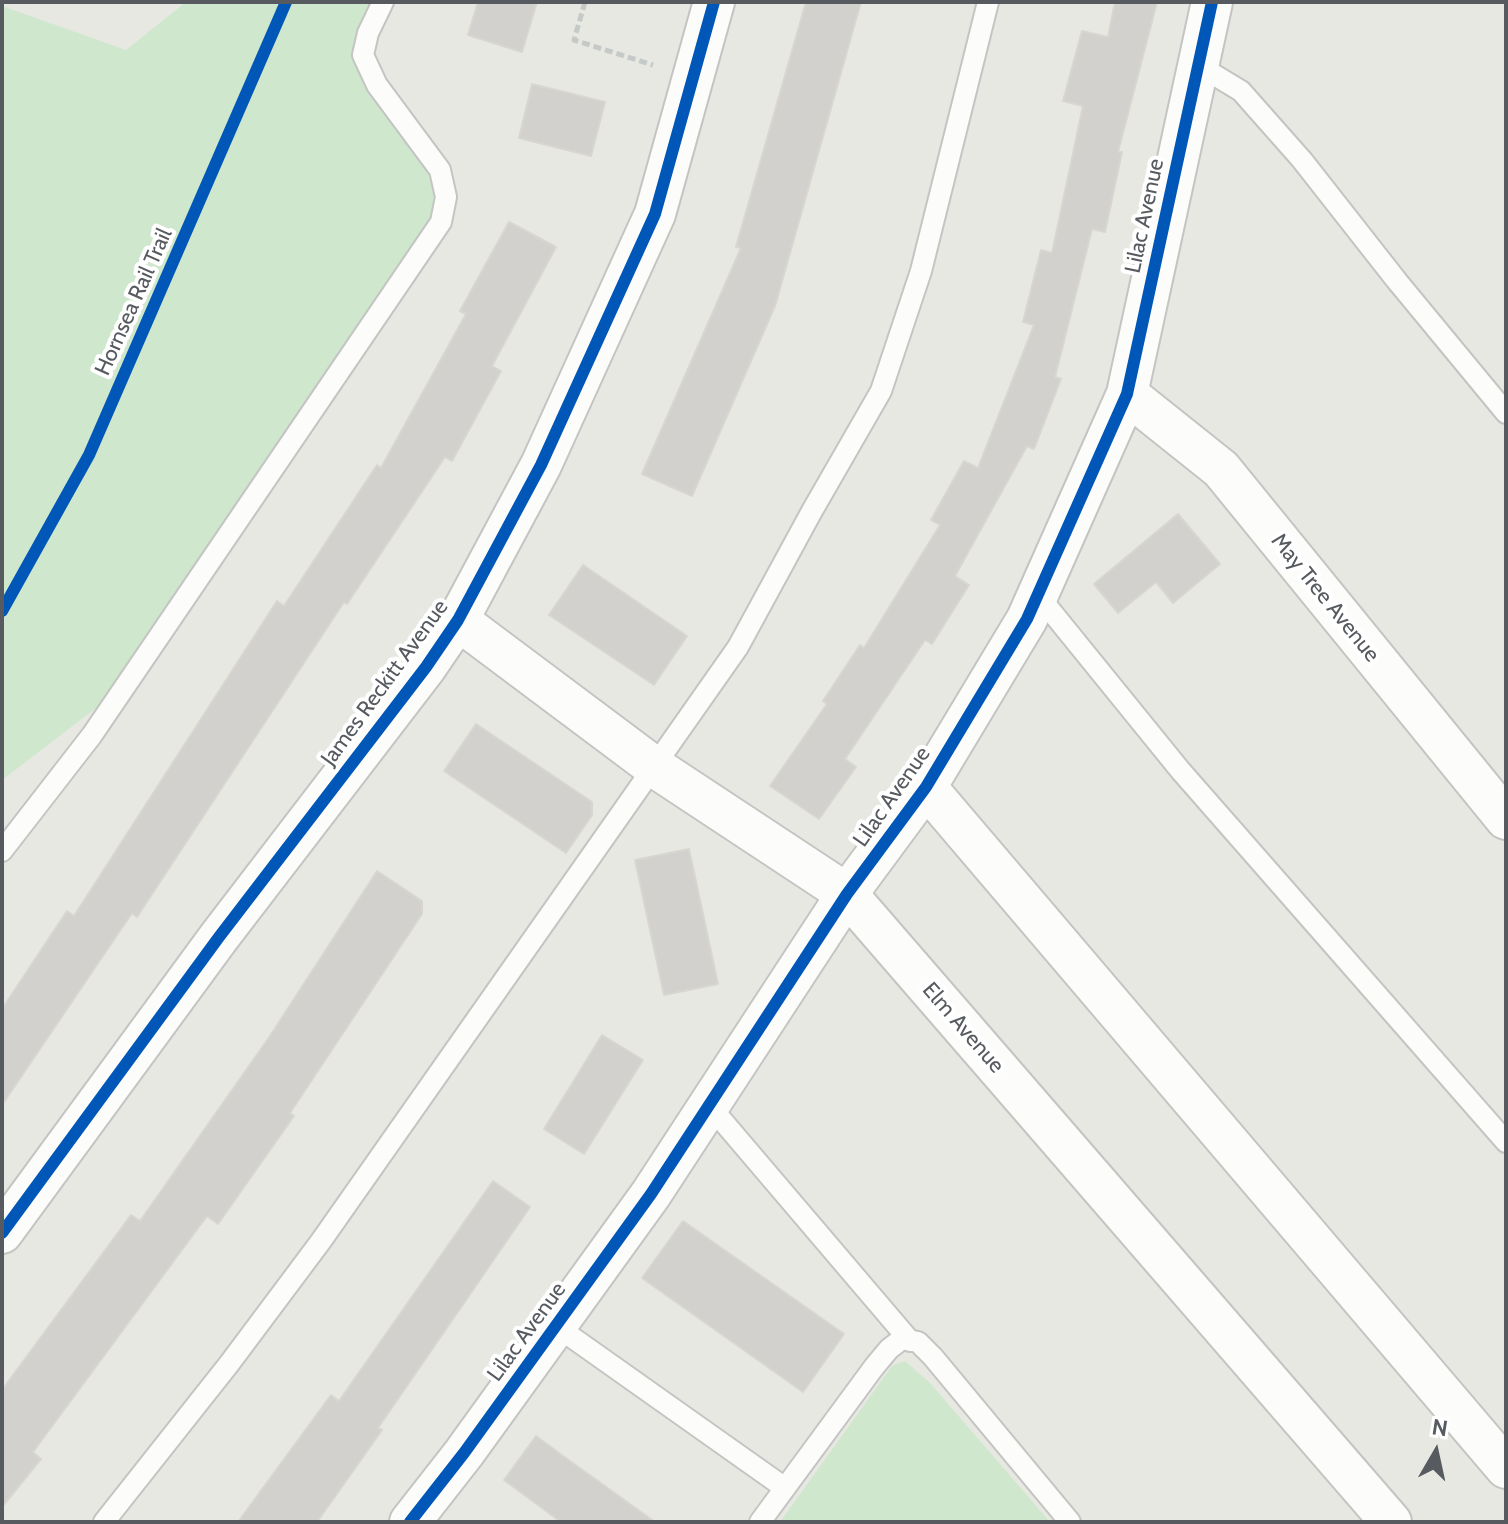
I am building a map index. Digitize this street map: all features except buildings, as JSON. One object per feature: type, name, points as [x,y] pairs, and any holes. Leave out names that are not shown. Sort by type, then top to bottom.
[{"type":"street","name":"James Reckitt Avenue","points":[[2,1233],[219,937],[458,620],[541,465],[655,214],[714,2]]},
{"type":"street","name":"Lilac Avenue","points":[[410,1522],[464,1453],[651,1194],[847,894],[926,787],[1027,619],[1127,394],[1212,2]]},
{"type":"street","name":"May Tree Avenue","points":[[1127,394],[1221,469],[1506,819]]},
{"type":"street","name":"Elm Avenue","points":[[458,620],[653,766],[847,894],[1391,1522]]},
{"type":"street","points":[[926,787],[1506,1468]]},
{"type":"lane","points":[[2,851],[92,735],[441,222],[446,197],[440,170],[377,85],[363,55],[368,33],[383,2]]},
{"type":"lane","points":[[104,1522],[312,1253],[738,647],[881,391],[921,271],[988,2]]},
{"type":"lane","points":[[1198,65],[1241,91],[1302,160],[1506,413]]},
{"type":"lane","points":[[1038,595],[1180,770],[1506,1142]]},
{"type":"lane","points":[[709,1105],[910,1341]]},
{"type":"lane","points":[[556,1326],[785,1488]]},
{"type":"lane","points":[[760,1522],[889,1349],[902,1339],[918,1342],[933,1357],[1070,1522]]},
{"type":"path","points":[[585,2],[574,40],[693,78]]},
{"type":"green space","points":[[186,2],[387,2],[363,55],[440,170],[441,222],[126,685],[2,780],[2,6],[126,50]]},
{"type":"green space","points":[[905,1361],[930,1383],[1050,1522],[780,1522],[892,1366]]},
{"type":"cycle path","name":"Hornsea Rail Trail","points":[[2,611],[89,455],[286,2]]},
{"type":"cycle path","points":[[2,1233],[219,937],[426,667],[458,620],[541,465],[655,214],[714,2]]},
{"type":"cycle path","points":[[410,1522],[464,1453],[651,1194],[847,894],[926,787],[1027,619],[1127,394],[1212,2]]}]
